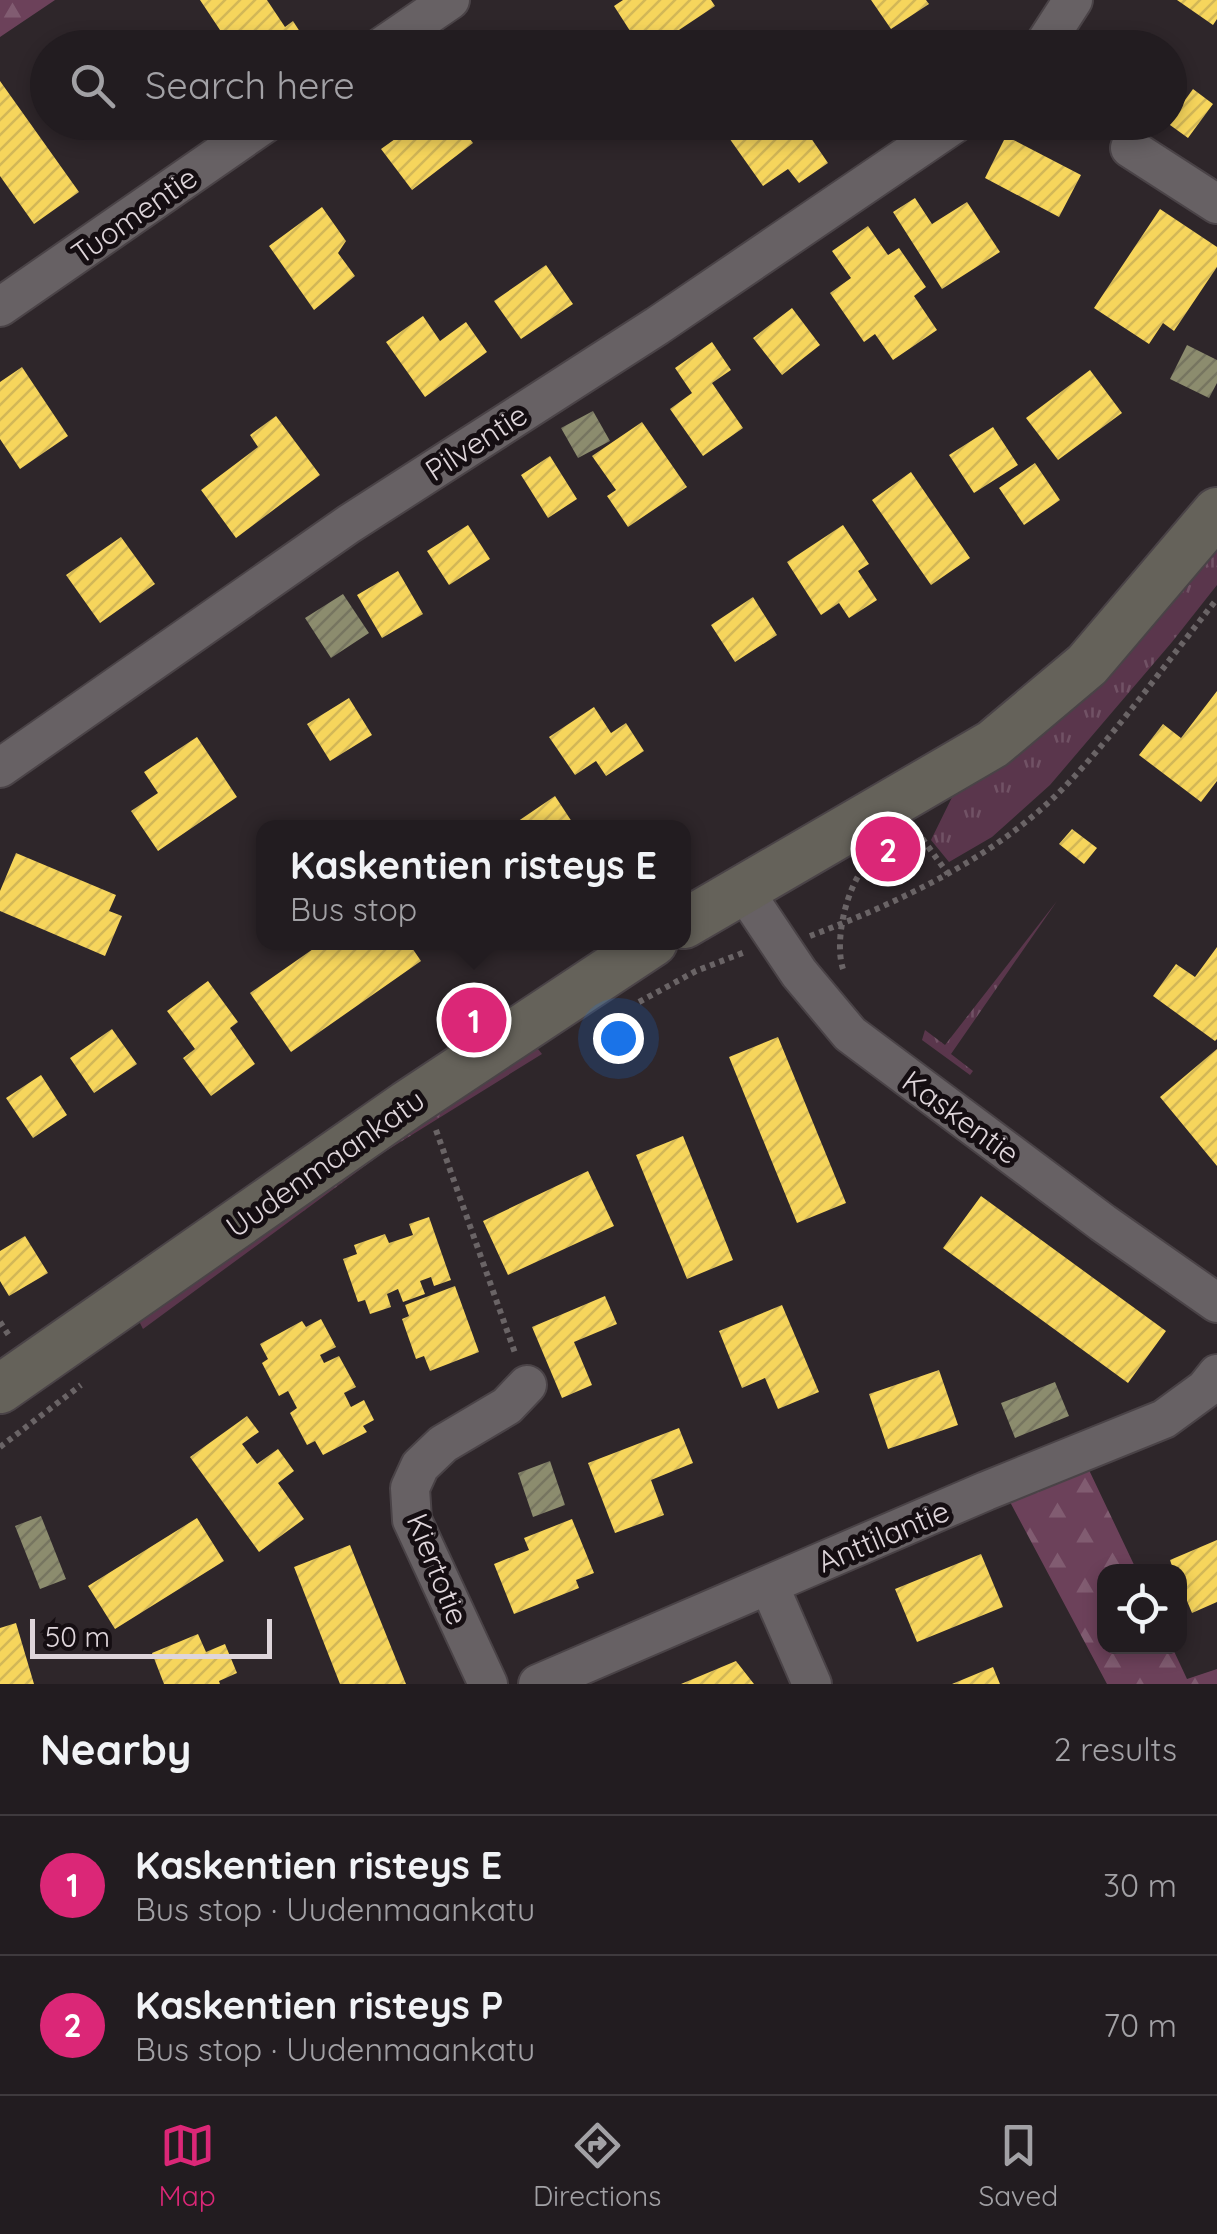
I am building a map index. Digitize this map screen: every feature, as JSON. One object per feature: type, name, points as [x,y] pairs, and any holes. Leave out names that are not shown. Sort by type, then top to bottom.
[{"type":"main road","points":[[691,920],[992,744],[1087,665],[1217,512]]},
{"type":"main road","name":"Uudenmaankatu","points":[[0,1389],[407,1105],[641,950]]},
{"type":"street","points":[[406,30],[450,0]]},
{"type":"street","points":[[1054,30],[1073,0]]},
{"type":"street","name":"Tuomentie","points":[[0,307],[241,140]]},
{"type":"street","name":"Pilventie","points":[[0,768],[349,524],[657,326],[931,140]]},
{"type":"street","points":[[1130,148],[1217,204]]},
{"type":"street","name":"Kaskentie","points":[[744,891],[777,943],[850,1034],[1217,1303]]},
{"type":"street","name":"Anttilantie","points":[[538,1684],[1118,1435],[1164,1419],[1205,1389],[1217,1374]]},
{"type":"street","name":"Kiertotie","points":[[488,1684],[412,1520],[410,1488],[420,1466],[444,1444],[507,1406],[526,1385]]},
{"type":"street","points":[[769,1585],[812,1684]]},
{"type":"path","points":[[627,1009],[696,971],[754,948],[803,938],[845,923],[948,874],[1018,829],[1072,780],[1217,600]]},
{"type":"path","points":[[904,842],[920,834],[948,874]]},
{"type":"path","points":[[845,923],[851,883],[876,857]]},
{"type":"path","points":[[420,1138],[436,1128],[526,1385]]},
{"type":"path","points":[[0,1446],[92,1376]]},
{"type":"green space","points":[[0,0],[55,0],[0,37]]},
{"type":"green space","points":[[1217,541],[1217,585],[1172,642],[1050,785],[992,837],[949,862],[931,840],[960,781]]},
{"type":"green space","points":[[1057,901],[951,1054],[973,1071],[970,1075],[922,1040],[925,1030],[945,1045]]},
{"type":"green space","points":[[534,1044],[542,1054],[381,1154],[143,1329],[142,1313]]},
{"type":"green space","points":[[1089,1470],[1134,1564],[1097,1564],[1097,1654],[1175,1654],[1187,1679],[1217,1669],[1217,1684],[1107,1684],[1010,1502]]},
{"type":"building: Homes","points":[[200,0],[267,0],[285,27],[293,21],[299,30],[220,30]]},
{"type":"building: Homes","points":[[623,0],[711,0],[715,6],[679,30],[629,30],[614,6]]},
{"type":"building: Homes","points":[[871,0],[926,0],[929,4],[891,29]]},
{"type":"building: Homes","points":[[1177,0],[1217,0],[1217,19],[1213,25]]},
{"type":"building: Homes","points":[[0,81],[30,123],[30,140],[42,140],[79,192],[34,224],[0,176]]},
{"type":"building: Homes","points":[[1193,89],[1213,104],[1188,138],[1187,137],[1187,97]]},
{"type":"building: Homes","points":[[394,140],[473,143],[412,190],[381,149]]},
{"type":"building: Homes","points":[[730,140],[812,140],[828,163],[799,183],[788,169],[763,186]]},
{"type":"building: Homes","points":[[1004,140],[1014,140],[1081,175],[1059,217],[985,178]]},
{"type":"building: Homes","points":[[915,198],[932,224],[967,202],[1000,252],[942,289],[893,212]]},
{"type":"building: Homes","points":[[322,207],[346,241],[338,253],[355,276],[314,310],[269,246]]},
{"type":"building: Homes","points":[[1160,209],[1217,247],[1217,267],[1174,331],[1163,323],[1149,344],[1094,308]]},
{"type":"building: Homes","points":[[868,226],[888,255],[899,248],[926,287],[914,296],[937,330],[893,360],[875,334],[864,342],[830,293],[851,278],[832,251]]},
{"type":"building: Homes","points":[[546,265],[573,304],[521,339],[494,301]]},
{"type":"building: Homes","points":[[792,308],[820,345],[782,375],[753,338]]},
{"type":"building: Homes","points":[[423,316],[440,341],[466,322],[487,352],[425,397],[386,342]]},
{"type":"building: Homes","points":[[712,342],[731,370],[712,383],[743,428],[703,456],[670,409],[692,393],[675,368]]},
{"type":"building: Homes","points":[[22,367],[68,436],[20,469],[0,439],[0,382]]},
{"type":"building: Homes","points":[[1090,370],[1122,413],[1058,460],[1026,418]]},
{"type":"building: Homes","points":[[276,416],[320,475],[236,538],[201,490],[258,447],[250,435]]},
{"type":"building: Homes","points":[[642,422],[687,487],[628,527],[607,496],[616,490],[592,456]]},
{"type":"building: Homes","points":[[993,427],[1018,465],[974,493],[949,455]]},
{"type":"building: Homes","points":[[550,456],[577,499],[548,518],[521,475]]},
{"type":"building: Homes","points":[[1035,463],[1060,500],[1024,525],[999,488]]},
{"type":"building: Homes","points":[[911,472],[970,558],[931,585],[872,500]]},
{"type":"building: Homes","points":[[468,525],[490,559],[449,585],[427,551]]},
{"type":"building: Homes","points":[[843,525],[869,564],[858,571],[877,600],[849,618],[839,603],[821,615],[787,562]]},
{"type":"building: Homes","points":[[121,537],[155,584],[100,623],[66,575]]},
{"type":"building: Homes","points":[[398,571],[423,614],[382,638],[357,595]]},
{"type":"building: Homes","points":[[753,597],[777,635],[735,662],[711,625]]},
{"type":"building: Homes","points":[[1217,691],[1217,781],[1201,802],[1139,755],[1163,724],[1181,738]]},
{"type":"building: Homes","points":[[349,698],[372,735],[330,761],[307,724]]},
{"type":"building: Homes","points":[[594,707],[611,733],[626,723],[644,751],[606,776],[596,761],[575,775],[549,737]]},
{"type":"building: Homes","points":[[197,737],[237,797],[158,851],[131,811],[158,793],[144,772]]},
{"type":"building: Homes","points":[[555,796],[571,820],[520,820]]},
{"type":"building: Homes","points":[[1072,829],[1097,848],[1084,864],[1059,844]]},
{"type":"building: Homes","points":[[16,853],[116,895],[109,911],[122,916],[105,956],[0,911],[0,891]]},
{"type":"building: Homes","points":[[1217,947],[1215,1041],[1153,996],[1176,964],[1195,977]]},
{"type":"building: Homes","points":[[312,950],[413,950],[421,961],[291,1052],[250,993]]},
{"type":"building: Homes","points":[[208,981],[238,1022],[230,1028],[255,1064],[211,1096],[183,1058],[195,1049],[167,1011]]},
{"type":"building: Homes","points":[[112,1029],[137,1064],[94,1093],[70,1058]]},
{"type":"building: Homes","points":[[778,1037],[846,1203],[797,1223],[729,1057]]},
{"type":"building: Homes","points":[[1217,1049],[1217,1166],[1160,1097]]},
{"type":"building: Homes","points":[[41,1075],[67,1115],[33,1138],[6,1098]]},
{"type":"building: Homes","points":[[683,1136],[733,1260],[687,1279],[636,1155]]},
{"type":"building: Homes","points":[[588,1171],[614,1226],[508,1275],[483,1221]]},
{"type":"building: Homes","points":[[981,1196],[1166,1331],[1128,1383],[943,1248]]},
{"type":"building: Homes","points":[[429,1217],[451,1280],[434,1286],[431,1277],[420,1281],[425,1294],[403,1302],[398,1289],[387,1294],[391,1307],[370,1314],[365,1300],[358,1302],[343,1259],[357,1254],[354,1245],[385,1234],[389,1243],[413,1235],[409,1224]]},
{"type":"building: Homes","points":[[25,1236],[48,1273],[9,1296],[0,1281],[0,1251]]},
{"type":"building: Homes","points":[[455,1286],[479,1352],[430,1371],[424,1356],[416,1359],[402,1319],[409,1316],[405,1305]]},
{"type":"building: Homes","points":[[605,1296],[617,1324],[574,1342],[592,1385],[562,1398],[532,1327]]},
{"type":"building: Homes","points":[[782,1305],[819,1392],[778,1409],[765,1378],[742,1388],[719,1331]]},
{"type":"building: Homes","points":[[321,1319],[336,1347],[320,1355],[324,1363],[339,1356],[356,1387],[344,1393],[351,1407],[364,1400],[374,1420],[363,1426],[367,1432],[323,1455],[315,1441],[307,1445],[290,1413],[297,1408],[288,1391],[279,1396],[262,1363],[268,1359],[260,1344],[302,1321],[306,1327]]},
{"type":"building: Homes","points":[[939,1370],[958,1425],[888,1449],[869,1394]]},
{"type":"building: Homes","points":[[247,1416],[259,1432],[242,1444],[257,1464],[278,1449],[294,1471],[278,1483],[304,1519],[259,1552],[190,1457]]},
{"type":"building: Homes","points":[[679,1428],[693,1463],[651,1480],[664,1515],[615,1533],[588,1463]]},
{"type":"building: Homes","points":[[197,1518],[224,1561],[115,1629],[88,1586]]},
{"type":"building: Homes","points":[[572,1519],[594,1573],[576,1580],[579,1588],[514,1614],[494,1564],[529,1550],[524,1538]]},
{"type":"building: Homes","points":[[1217,1540],[1217,1602],[1192,1613],[1187,1601],[1187,1564],[1171,1564],[1170,1560]]},
{"type":"building: Homes","points":[[350,1545],[406,1684],[340,1684],[294,1567]]},
{"type":"building: Homes","points":[[981,1554],[1003,1607],[917,1642],[895,1589]]},
{"type":"building: Homes","points":[[16,1623],[34,1684],[0,1684],[0,1628]]},
{"type":"building: Homes","points":[[198,1634],[206,1652],[225,1644],[237,1673],[219,1681],[220,1684],[164,1684],[152,1653]]},
{"type":"building: Homes","points":[[736,1661],[754,1684],[681,1684]]},
{"type":"building: Homes","points":[[993,1667],[1000,1684],[952,1684]]},
{"type":"building: Industry","points":[[1187,345],[1217,360],[1217,383],[1209,398],[1170,379]]},
{"type":"building: Industry","points":[[593,411],[610,441],[578,458],[561,428]]},
{"type":"building: Industry","points":[[343,594],[369,633],[331,658],[305,618]]},
{"type":"building: Industry","points":[[1055,1382],[1069,1416],[1015,1438],[1001,1403]]},
{"type":"building: Industry","points":[[550,1461],[565,1505],[533,1517],[518,1473]]},
{"type":"building: Industry","points":[[41,1516],[66,1579],[40,1589],[15,1526]]},
{"type":"place","name":"Kaskentien risteys P","points":[[888,849]]},
{"type":"place","name":"Kaskentien risteys E","points":[[474,1020]]}]
